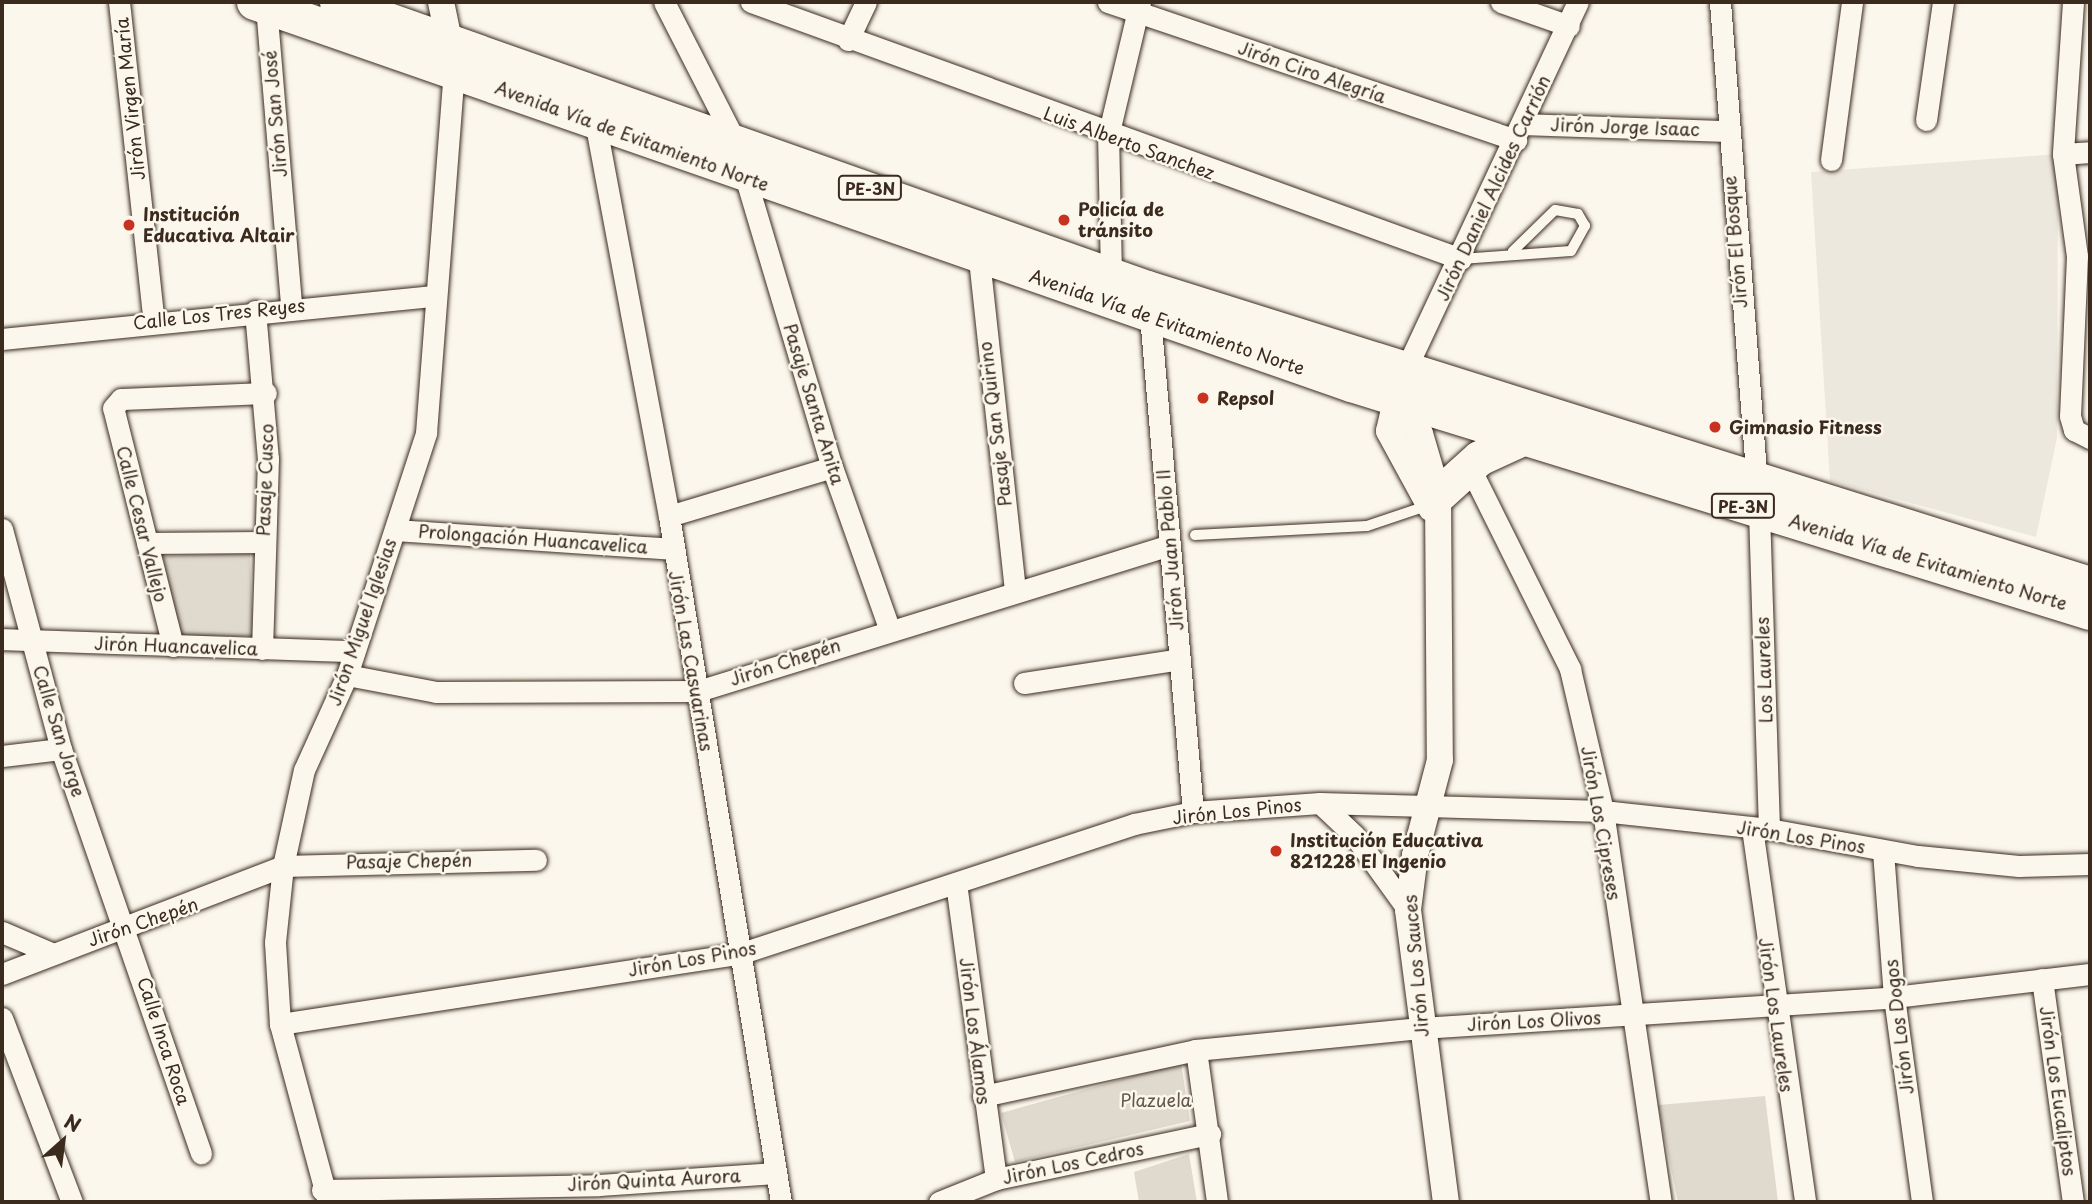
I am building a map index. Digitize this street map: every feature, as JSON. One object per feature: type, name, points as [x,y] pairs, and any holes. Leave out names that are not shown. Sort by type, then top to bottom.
[{"type":"highway","name":"Avenida Vía de Evitamiento Norte","points":[[337,2],[595,121],[979,259],[1148,301],[1400,385],[1757,497],[2090,612]]},
{"type":"highway","name":"Avenida Vía de Evitamiento Norte","points":[[260,4],[734,139],[1111,275],[1148,301]]},
{"type":"highway","name":"Avenida Vía de Evitamiento Norte","points":[[1400,385],[1520,439],[1658,467]]},
{"type":"highway","points":[[1435,507],[1469,466],[1520,439]]},
{"type":"highway","name":"Avenida Vía de Evitamiento Norte","points":[[1757,497],[2090,584]]},
{"type":"street","name":"Jirón Virgen María","points":[[119,2],[154,322]]},
{"type":"street","points":[[441,2],[452,57]]},
{"type":"street","name":"Pasaje Santa Anita","points":[[664,2],[734,139],[832,467],[889,628]]},
{"type":"street","name":"Luis Alberto Sanchez","points":[[751,2],[1108,136],[1461,259]]},
{"type":"street","points":[[848,40],[866,2]]},
{"type":"street","name":"Jirón Ciro Alegría","points":[[1108,2],[1138,7],[1520,132]]},
{"type":"street","points":[[1501,2],[1569,26]]},
{"type":"street","name":"Jirón Daniel Alcides Carrión","points":[[1400,385],[1461,259],[1578,2]]},
{"type":"street","name":"Jirón El Bosque","points":[[1720,2],[1726,131],[1757,497]]},
{"type":"street","points":[[1831,160],[1852,2]]},
{"type":"street","points":[[1926,120],[1943,2]]},
{"type":"street","points":[[2073,2],[2063,154],[2084,255],[2082,434]]},
{"type":"street","name":"Jirón San José","points":[[260,4],[291,305]]},
{"type":"street","points":[[1111,275],[1108,136],[1138,7]]},
{"type":"street","name":"Jirón Miguel Iglesias","points":[[320,1198],[280,1024],[275,942],[283,866],[304,770],[347,675],[351,651],[395,530],[426,433],[452,57]]},
{"type":"street","name":"Jirón Las Casuarinas","points":[[595,121],[669,516],[671,549],[698,691],[739,954],[782,1202]]},
{"type":"street","name":"Jirón Jorge Isaac","points":[[1520,132],[1726,131]]},
{"type":"street","points":[[2063,154],[2090,152]]},
{"type":"street","name":"Pasaje San Quirino","points":[[979,259],[1014,588]]},
{"type":"street","name":"Calle Los Tres Reyes","points":[[2,338],[291,305],[436,296]]},
{"type":"street","name":"Jirón Juan Pablo II","points":[[1148,301],[1193,813]]},
{"type":"street","name":"Pasaje Cusco","points":[[255,311],[265,393],[262,649]]},
{"type":"street","name":"Jirón Los Sauces","points":[[1400,385],[1389,431],[1435,507],[1440,760],[1431,807],[1415,855],[1408,910],[1420,1028],[1446,1202]]},
{"type":"street","name":"Calle Cesar Vallejo","points":[[173,646],[146,543],[116,402],[265,393]]},
{"type":"street","name":"Jirón Los Cipreses","points":[[1469,466],[1570,669],[1603,811],[1661,1202]]},
{"type":"street","points":[[669,516],[832,467]]},
{"type":"street","name":"Los Laureles","points":[[1757,497],[1760,828]]},
{"type":"street","name":"Calle San Jorge","points":[[2,529],[61,749],[127,929]]},
{"type":"street","name":"Prolongación Huancavelica","points":[[395,530],[671,549]]},
{"type":"street","points":[[146,543],[262,542]]},
{"type":"street","name":"Jirón Chepén","points":[[347,675],[436,692],[698,691],[1014,588],[1170,545]]},
{"type":"street","name":"Jirón Huancavelica","points":[[2,639],[351,651]]},
{"type":"street","points":[[1024,683],[1180,659]]},
{"type":"street","points":[[2,756],[61,749]]},
{"type":"street","points":[[1320,803],[1354,835],[1408,910]]},
{"type":"street","name":"Jirón Los Pinos","points":[[280,1024],[739,954],[1134,824],[1193,813],[1320,803],[1603,811],[1760,828],[1882,851],[2019,866],[2090,864]]},
{"type":"street","name":"Jirón Los Laureles","points":[[1760,828],[1773,1006],[1805,1202]]},
{"type":"street","name":"Jirón Los Dogos","points":[[1882,851],[1894,997],[1922,1202]]},
{"type":"street","name":"Pasaje Chepén","points":[[283,866],[536,860]]},
{"type":"street","name":"Jirón Chepén","points":[[2,974],[51,953],[127,929],[283,866]]},
{"type":"street","name":"Jirón Los Álamos","points":[[956,883],[996,1179]]},
{"type":"street","name":"Calle Inca Roca","points":[[127,929],[201,1153]]},
{"type":"street","points":[[2,932],[51,953]]},
{"type":"street","name":"Jirón Los Olivos","points":[[983,1096],[1196,1050],[1420,1028],[1894,997],[2090,974]]},
{"type":"street","name":"Jirón Los Eucaliptos","points":[[2042,979],[2073,1202]]},
{"type":"street","points":[[2,1018],[72,1202]]},
{"type":"street","points":[[1196,1050],[1210,1133],[1217,1202]]},
{"type":"street","name":"Jirón Los Cedros","points":[[939,1202],[996,1179],[1210,1133]]},
{"type":"street","name":"Jirón Quinta Aurora","points":[[320,1198],[600,1194],[776,1173]]},
{"type":"lane","name":"Luis Alberto Sanchez","points":[[1461,259],[1513,251],[1571,251],[1586,226],[1578,214],[1555,210],[1513,251]]},
{"type":"lane","points":[[1195,535],[1367,526],[1435,507]]},
{"type":"shaded area","points":[[2058,154],[2057,438],[2036,537],[1830,481],[1811,172]]},
{"type":"green space","points":[[250,553],[253,636],[180,636],[163,556]]},
{"type":"green space","name":"Plazuela","points":[[1181,1063],[1190,1121],[1015,1162],[1001,1113]]},
{"type":"green space","points":[[1765,1096],[1778,1202],[1678,1202],[1658,1105]]},
{"type":"green space","name":"Plazuela","points":[[1189,1154],[1197,1202],[1139,1202],[1134,1172]]},
{"type":"place","name":"Policía de tránsito","points":[[1064,220]]},
{"type":"place","name":"Institución Educativa Altair","points":[[129,225]]},
{"type":"place","name":"Repsol","points":[[1203,398]]},
{"type":"place","name":"Gimnasio Fitness","points":[[1715,427]]},
{"type":"place","name":"Institución Educativa 821228 El Ingenio","points":[[1276,851]]}]
